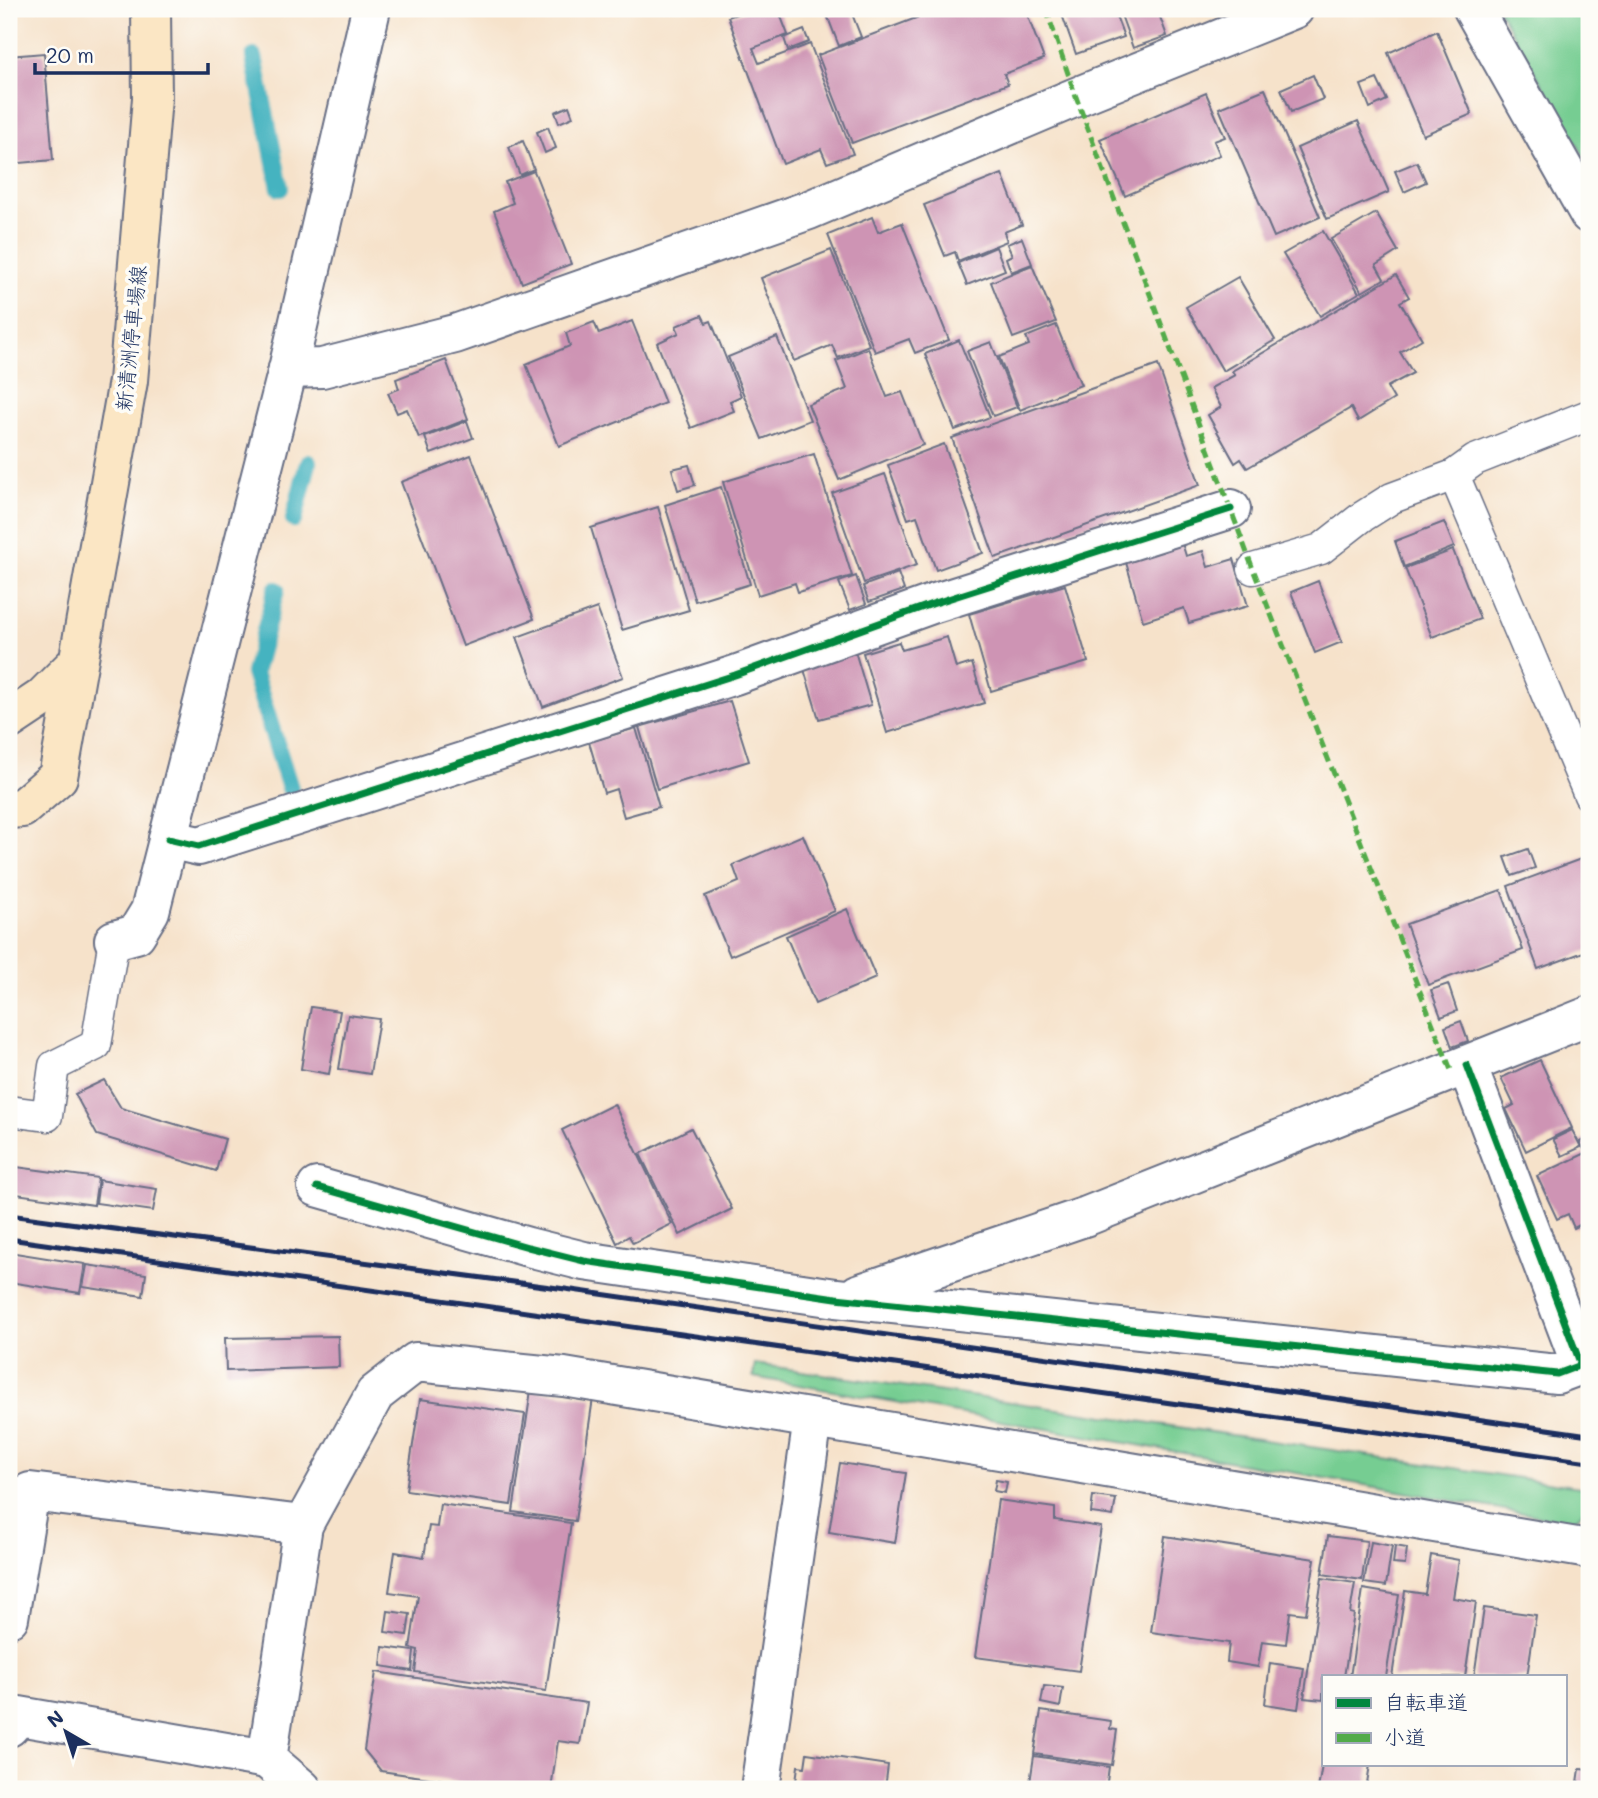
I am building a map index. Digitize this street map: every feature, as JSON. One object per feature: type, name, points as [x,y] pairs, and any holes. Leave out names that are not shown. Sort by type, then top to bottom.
[{"type":"main road","name":"新清洲停車場線","points":[[9,809],[22,808],[58,777],[128,381],[152,98],[151,9]]},
{"type":"main road","points":[[9,720],[42,698],[76,664]]},
{"type":"street","points":[[114,940],[136,934],[150,911],[288,369],[371,9]]},
{"type":"street","points":[[288,369],[323,368],[455,334],[809,210],[1063,102],[1294,9]]},
{"type":"street","points":[[1473,9],[1589,214]]},
{"type":"street","points":[[168,839],[199,845],[212,841],[735,675],[932,604],[1231,509]]},
{"type":"street","points":[[846,1298],[1087,1216],[1589,1016]]},
{"type":"street","points":[[317,1186],[584,1261],[846,1298],[1557,1374],[1581,1365],[1467,1065]]},
{"type":"street","points":[[267,1759],[303,1525],[375,1394],[416,1362],[564,1377],[1589,1549]]},
{"type":"street","points":[[760,1789],[813,1419]]},
{"type":"street","points":[[9,1618],[30,1492],[303,1525]]},
{"type":"street","points":[[9,1727],[19,1716],[267,1759],[302,1789]]},
{"type":"lane","points":[[1253,569],[1321,548],[1392,498],[1454,475],[1475,460],[1589,415]]},
{"type":"lane","points":[[1454,475],[1589,795]]},
{"type":"lane","points":[[9,1111],[47,1116],[54,1066],[96,1045],[114,940]]},
{"type":"green space","points":[[1498,9],[1589,9],[1589,165]]},
{"type":"green space","points":[[755,1364],[1587,1488],[1587,1507],[1573,1522],[753,1377]]},
{"type":"building","points":[[751,9],[778,9],[788,35],[753,48],[759,63],[810,44],[853,154],[827,163],[821,149],[783,164],[728,17]]},
{"type":"building","points":[[850,9],[861,37],[839,46],[827,15]]},
{"type":"building","points":[[909,9],[935,9],[912,17]]},
{"type":"building","points":[[940,9],[1025,9],[1044,59],[1004,74],[1008,84],[852,143],[818,55]]},
{"type":"building","points":[[1060,9],[1126,9],[1115,13],[1124,37],[1076,54]]},
{"type":"building","points":[[1141,9],[1157,9],[1167,36],[1133,48],[1121,15]]},
{"type":"building","points":[[804,30],[809,42],[788,50],[784,38]]},
{"type":"building","points":[[1437,31],[1472,114],[1423,135],[1388,53]]},
{"type":"building","points":[[44,53],[53,160],[9,164],[9,56]]},
{"type":"building","points":[[1313,75],[1323,99],[1291,112],[1281,89]]},
{"type":"building","points":[[1377,79],[1387,100],[1370,108],[1361,85]]},
{"type":"building","points":[[1265,89],[1320,217],[1274,237],[1219,108]]},
{"type":"building","points":[[1206,93],[1225,137],[1214,141],[1220,155],[1125,196],[1100,139]]},
{"type":"building","points":[[569,106],[573,117],[559,123],[555,112]]},
{"type":"building","points":[[1358,121],[1389,192],[1327,219],[1297,148]]},
{"type":"building","points":[[548,127],[556,148],[545,153],[537,132]]},
{"type":"building","points":[[523,141],[534,169],[520,175],[509,147]]},
{"type":"building","points":[[1417,162],[1426,182],[1404,192],[1395,171]]},
{"type":"building","points":[[534,171],[571,264],[522,283],[494,211],[513,203],[505,182]]},
{"type":"building","points":[[1002,174],[1022,225],[1004,232],[1007,241],[958,261],[955,252],[945,256],[924,205]]},
{"type":"building","points":[[1376,213],[1398,251],[1376,265],[1384,279],[1362,292],[1331,239]]},
{"type":"building","points":[[872,217],[878,232],[902,223],[949,340],[915,353],[909,339],[875,352],[828,235]]},
{"type":"building","points":[[1323,231],[1359,293],[1320,316],[1283,254]]},
{"type":"building","points":[[1022,238],[1032,264],[1011,272],[1006,258],[1012,255],[1007,244]]},
{"type":"building","points":[[996,247],[1005,270],[967,285],[958,263]]},
{"type":"building","points":[[831,250],[869,345],[838,358],[832,345],[794,361],[761,278]]},
{"type":"building","points":[[1032,265],[1056,322],[1013,338],[991,282]]},
{"type":"building","points":[[1396,275],[1409,297],[1400,302],[1422,339],[1400,352],[1413,373],[1387,387],[1394,399],[1358,421],[1351,408],[1247,468],[1241,459],[1235,463],[1208,415],[1221,407],[1211,388],[1235,375],[1232,371]]},
{"type":"building","points":[[1238,277],[1275,340],[1223,371],[1186,307]]},
{"type":"building","points":[[702,315],[706,323],[711,321],[741,396],[730,401],[734,411],[691,428],[657,343],[679,333],[676,326]]},
{"type":"building","points":[[632,321],[665,403],[559,446],[526,364],[570,346],[566,333],[594,322],[599,334]]},
{"type":"building","points":[[1056,325],[1081,385],[1020,410],[999,357],[1029,345],[1026,337]]},
{"type":"building","points":[[777,337],[810,420],[762,439],[728,357]]},
{"type":"building","points":[[959,340],[990,417],[955,430],[925,354]]},
{"type":"building","points":[[991,342],[1017,407],[993,416],[967,351]]},
{"type":"building","points":[[868,348],[887,397],[902,392],[923,445],[839,480],[808,404],[847,389],[836,361]]},
{"type":"building","points":[[446,360],[468,419],[419,438],[407,409],[397,413],[388,393],[399,389],[396,379]]},
{"type":"building","points":[[1158,365],[1200,485],[995,558],[952,438]]},
{"type":"building","points":[[467,421],[473,438],[431,454],[425,437]]},
{"type":"building","points":[[944,444],[983,553],[936,570],[917,516],[908,519],[888,465]]},
{"type":"building","points":[[814,454],[852,576],[798,592],[795,583],[758,595],[723,482]]},
{"type":"building","points":[[471,455],[534,619],[463,646],[401,482]]},
{"type":"building","points":[[689,465],[695,485],[678,490],[672,469]]},
{"type":"building","points":[[885,474],[917,565],[864,583],[832,493]]},
{"type":"building","points":[[721,487],[750,584],[695,601],[665,505]]},
{"type":"building","points":[[658,507],[689,610],[622,630],[591,528]]},
{"type":"building","points":[[1444,522],[1454,547],[1404,567],[1395,541]]},
{"type":"building","points":[[1182,543],[1186,556],[1203,551],[1208,567],[1234,559],[1248,606],[1189,623],[1184,608],[1143,621],[1125,559]]},
{"type":"building","points":[[1453,550],[1480,619],[1432,637],[1405,568]]},
{"type":"building","points":[[898,573],[904,590],[869,602],[863,586]]},
{"type":"building","points":[[856,576],[866,604],[850,610],[839,582]]},
{"type":"building","points":[[1318,581],[1342,642],[1315,653],[1291,592]]},
{"type":"building","points":[[1065,585],[1088,662],[991,691],[969,614]]},
{"type":"building","points":[[597,608],[623,677],[543,707],[517,637]]},
{"type":"building","points":[[947,637],[956,668],[972,663],[984,703],[887,733],[863,653],[899,642],[902,650]]},
{"type":"building","points":[[855,651],[871,705],[819,719],[803,666]]},
{"type":"building","points":[[730,701],[749,761],[657,789],[639,727]]},
{"type":"building","points":[[636,728],[659,807],[624,817],[616,789],[604,793],[589,742]]},
{"type":"building","points":[[803,835],[835,911],[730,956],[705,896],[739,882],[733,865]]},
{"type":"building","points":[[1528,849],[1535,868],[1512,876],[1505,857]]},
{"type":"building","points":[[1589,856],[1589,950],[1538,969],[1508,886]]},
{"type":"building","points":[[1501,890],[1523,950],[1428,985],[1406,924]]},
{"type":"building","points":[[847,909],[876,978],[815,1004],[786,936]]},
{"type":"building","points":[[1448,984],[1457,1011],[1441,1017],[1431,990]]},
{"type":"building","points":[[311,1007],[340,1011],[329,1074],[301,1069]]},
{"type":"building","points":[[348,1015],[379,1019],[370,1074],[339,1069]]},
{"type":"building","points":[[1461,1021],[1468,1041],[1452,1047],[1445,1027]]},
{"type":"building","points":[[1540,1060],[1572,1128],[1526,1151],[1506,1109],[1514,1105],[1501,1078]]},
{"type":"building","points":[[104,1080],[121,1108],[225,1139],[216,1171],[97,1135],[75,1094]]},
{"type":"building","points":[[614,1104],[672,1224],[633,1243],[629,1236],[617,1243],[562,1130]]},
{"type":"building","points":[[691,1128],[732,1209],[680,1235],[640,1154]]},
{"type":"building","points":[[1572,1130],[1581,1147],[1562,1156],[1553,1139]]},
{"type":"building","points":[[1589,1137],[1589,1220],[1574,1228],[1568,1214],[1557,1219],[1537,1176],[1586,1153],[1580,1142]]},
{"type":"building","points":[[9,1166],[98,1178],[94,1205],[9,1193]]},
{"type":"building","points":[[99,1180],[157,1189],[153,1211],[96,1203]]},
{"type":"building","points":[[9,1252],[85,1264],[80,1293],[9,1282]]},
{"type":"building","points":[[87,1265],[146,1274],[143,1296],[83,1287]]},
{"type":"building","points":[[338,1336],[339,1367],[226,1371],[225,1338]]},
{"type":"building","points":[[531,1390],[593,1398],[575,1521],[513,1512]]},
{"type":"building","points":[[420,1399],[525,1414],[511,1505],[406,1490]]},
{"type":"building","points":[[840,1463],[906,1473],[895,1543],[829,1532]]},
{"type":"building","points":[[996,1480],[1007,1482],[1005,1493],[994,1491]]},
{"type":"building","points":[[1093,1496],[1116,1499],[1113,1516],[1091,1513]]},
{"type":"building","points":[[998,1500],[1055,1508],[1055,1520],[1101,1527],[1079,1671],[975,1657]]},
{"type":"building","points":[[440,1504],[571,1523],[546,1691],[415,1672],[418,1650],[410,1648],[418,1596],[389,1592],[395,1552],[424,1557],[429,1526],[437,1527]]},
{"type":"building","points":[[1165,1536],[1315,1559],[1306,1614],[1290,1612],[1286,1644],[1262,1641],[1258,1667],[1227,1662],[1229,1643],[1151,1632]]},
{"type":"building","points":[[1328,1536],[1367,1541],[1362,1580],[1322,1574]]},
{"type":"building","points":[[1371,1542],[1392,1546],[1386,1586],[1364,1583]]},
{"type":"building","points":[[1395,1546],[1407,1548],[1405,1565],[1393,1564]]},
{"type":"building","points":[[1431,1555],[1459,1560],[1453,1598],[1476,1602],[1465,1675],[1392,1675],[1405,1591],[1425,1594]]},
{"type":"building","points":[[1322,1578],[1355,1583],[1350,1613],[1354,1614],[1344,1675],[1322,1675],[1322,1700],[1304,1698]]},
{"type":"building","points":[[1363,1589],[1399,1595],[1386,1675],[1350,1675]]},
{"type":"building","points":[[1484,1608],[1536,1615],[1527,1675],[1474,1675]]},
{"type":"building","points":[[388,1611],[410,1614],[407,1635],[385,1632]]},
{"type":"building","points":[[383,1647],[414,1651],[412,1671],[381,1666]]},
{"type":"building","points":[[1270,1663],[1304,1668],[1298,1709],[1265,1704]]},
{"type":"building","points":[[376,1672],[587,1703],[580,1744],[558,1741],[551,1789],[505,1789],[381,1771],[364,1750]]},
{"type":"building","points":[[1044,1686],[1063,1688],[1060,1707],[1041,1703]]},
{"type":"building","points":[[1041,1711],[1111,1721],[1110,1729],[1117,1730],[1112,1765],[1034,1754]]},
{"type":"building","points":[[807,1753],[888,1765],[885,1789],[795,1789],[798,1766],[805,1767]]},
{"type":"building","points":[[1034,1756],[1109,1767],[1106,1789],[1029,1789]]},
{"type":"building","points":[[1322,1765],[1370,1766],[1366,1789],[1318,1789]]},
{"type":"building","points":[[1580,1769],[1589,1770],[1589,1789],[1577,1789]]},
{"type":"waterway","points":[[254,57],[280,188]]},
{"type":"waterway","points":[[294,519],[308,463]]},
{"type":"waterway","points":[[276,590],[254,673],[290,788]]},
{"type":"railway","points":[[9,1215],[551,1287],[1589,1435]]},
{"type":"railway","points":[[9,1239],[1589,1462]]},
{"type":"marked path","points":[[1046,9],[1076,97],[1253,569],[1451,1070]]},
{"type":"cycle path","points":[[168,839],[199,846],[735,675],[932,604],[1231,509]]},
{"type":"cycle path","points":[[317,1187],[584,1261],[836,1298],[1557,1374],[1581,1365],[1467,1065]]}]
